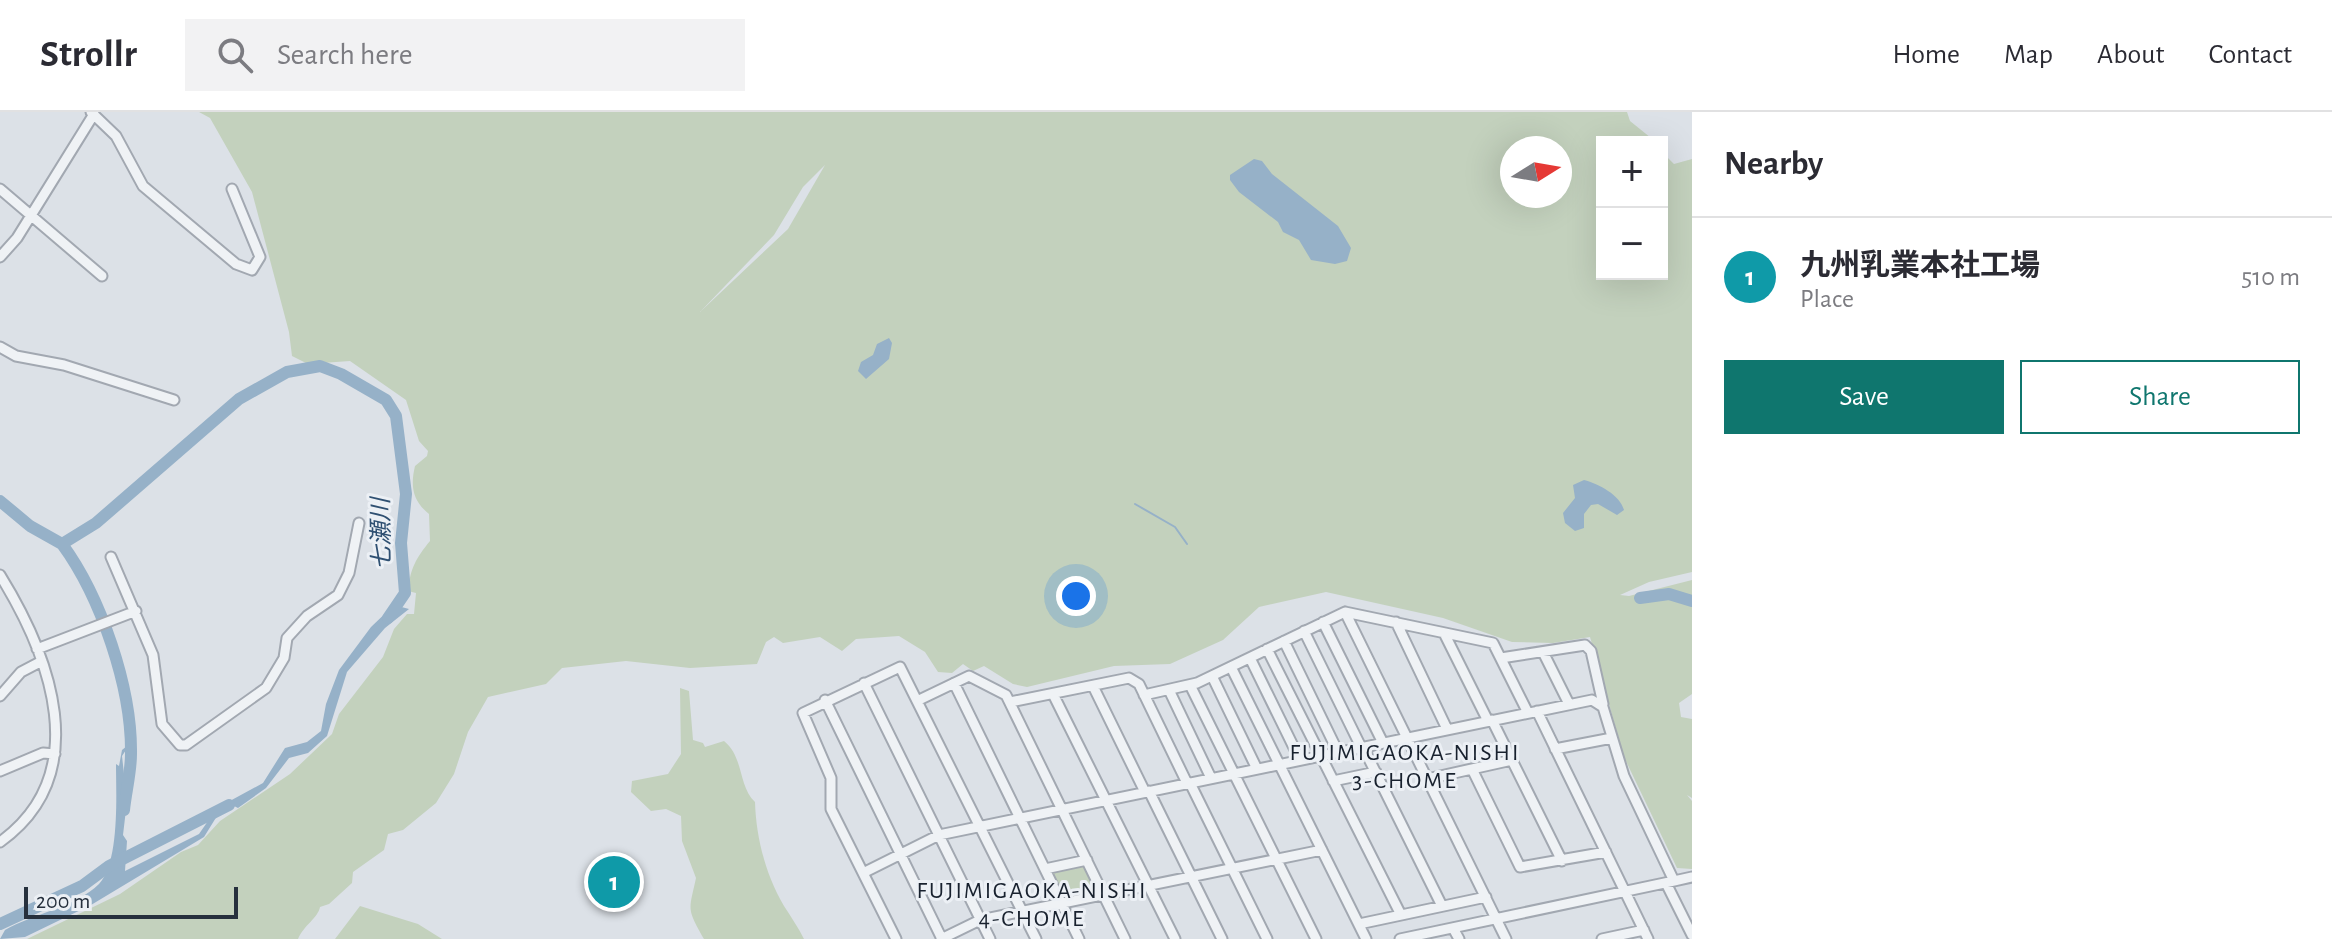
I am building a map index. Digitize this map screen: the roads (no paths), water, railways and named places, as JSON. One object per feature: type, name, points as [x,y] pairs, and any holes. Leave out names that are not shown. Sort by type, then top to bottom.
[{"type":"street","points":[[0,257],[31,215],[92,113],[116,136],[143,186],[236,264],[252,270],[260,257],[258,246],[232,189]]},
{"type":"street","points":[[0,189],[102,276]]},
{"type":"street","points":[[0,347],[16,356],[64,365],[174,400]]},
{"type":"street","points":[[111,557],[153,655],[162,724],[180,745],[186,745],[266,688],[284,658],[287,638],[307,616],[338,595],[349,573],[359,523]]},
{"type":"street","points":[[0,575],[42,661],[56,723],[55,754],[48,783],[36,806],[0,842]]},
{"type":"street","points":[[37,649],[136,611]]},
{"type":"street","points":[[1345,612],[1506,939]]},
{"type":"street","points":[[1144,695],[1190,685],[1212,676],[1345,612],[1493,643],[1555,749],[1646,935],[1602,939]]},
{"type":"street","points":[[1323,622],[1383,743]]},
{"type":"street","points":[[1396,622],[1447,729]]},
{"type":"street","points":[[1304,631],[1442,906]]},
{"type":"street","points":[[1444,633],[1562,861]]},
{"type":"street","points":[[1284,641],[1338,752]]},
{"type":"street","points":[[1501,658],[1589,647],[1612,738],[1634,799],[1692,935]]},
{"type":"street","points":[[1267,649],[1401,915]]},
{"type":"street","points":[[1543,652],[1569,704]]},
{"type":"street","points":[[1250,658],[1300,760]]},
{"type":"street","points":[[0,696],[21,672],[42,661]]},
{"type":"street","points":[[896,939],[831,809],[831,778],[803,716],[805,710],[900,667],[1036,939]]},
{"type":"street","points":[[1231,667],[1366,939]]},
{"type":"street","points":[[919,700],[973,676],[1001,690],[1010,702],[1125,939]]},
{"type":"street","points":[[1212,676],[1257,769]]},
{"type":"street","points":[[1010,702],[1129,678],[1139,684],[1267,939]]},
{"type":"street","points":[[864,683],[990,939]]},
{"type":"street","points":[[954,683],[1079,939]]},
{"type":"street","points":[[1190,685],[1316,939]]},
{"type":"street","points":[[1093,686],[1222,939]]},
{"type":"street","points":[[1169,690],[1211,778]]},
{"type":"street","points":[[1053,694],[1175,939]]},
{"type":"street","points":[[825,700],[941,939],[980,920],[1322,850]]},
{"type":"street","points":[[863,873],[939,835],[1569,704],[1593,700],[1604,709]]},
{"type":"street","points":[[1555,749],[1612,738]]},
{"type":"street","points":[[0,771],[43,753],[55,754]]},
{"type":"street","points":[[1427,779],[1512,760]]},
{"type":"street","points":[[1472,769],[1520,867],[1606,852]]},
{"type":"street","points":[[1333,781],[1376,772]]},
{"type":"street","points":[[1045,869],[1087,860]]},
{"type":"street","points":[[1400,939],[1692,877]]},
{"type":"street","points":[[1359,924],[1486,897]]},
{"type":"street","points":[[1453,928],[1459,939]]},
{"type":"water","points":[[1254,159],[1262,161],[1272,174],[1338,226],[1351,248],[1347,261],[1335,264],[1311,260],[1299,240],[1283,232],[1278,222],[1239,192],[1230,175]]},
{"type":"water","points":[[889,338],[892,343],[889,359],[866,379],[858,371],[861,362],[873,355],[877,344]]},
{"type":"water","points":[[1584,480],[1608,491],[1624,510],[1617,515],[1598,504],[1591,505],[1584,514],[1584,528],[1575,531],[1565,523],[1563,513],[1575,498],[1573,485]]},
{"type":"water","points":[[394,605],[409,609],[385,628],[347,672],[327,736],[308,753],[289,758],[266,788],[238,808],[232,805],[217,816],[204,837],[91,905],[25,937],[0,939],[5,930],[78,899],[99,884],[106,874],[114,844],[116,764],[119,766],[122,750],[127,746],[125,734],[132,746],[133,731],[136,750],[126,750],[122,756],[127,801],[123,835],[127,841],[125,871],[199,834],[217,808],[263,783],[285,748],[307,742],[321,731],[326,704],[339,670],[371,627]]},
{"type":"waterway","name":"七瀬川","points":[[0,501],[30,526],[62,544],[96,523],[239,399],[287,372],[320,366],[341,374],[386,400],[396,416],[406,494],[401,543],[405,593],[388,618]]},
{"type":"waterway","points":[[1135,504],[1175,527],[1187,544]]},
{"type":"waterway","points":[[62,544],[101,616],[120,673],[130,728],[131,754],[124,810]]},
{"type":"waterway","points":[[1640,598],[1669,594],[1692,601]]},
{"type":"waterway","name":"七瀬川","points":[[0,924],[82,886],[109,866],[229,805]]},
{"type":"place","name":"九州乳業本社工場","points":[[614,882]]},
{"type":"district","name":"FUJIMIGAOKA-NISHI 3-CHOME","points":[[1405,766]]},
{"type":"district","name":"FUJIMIGAOKA-NISHI 4-CHOME","points":[[1032,904]]}]
